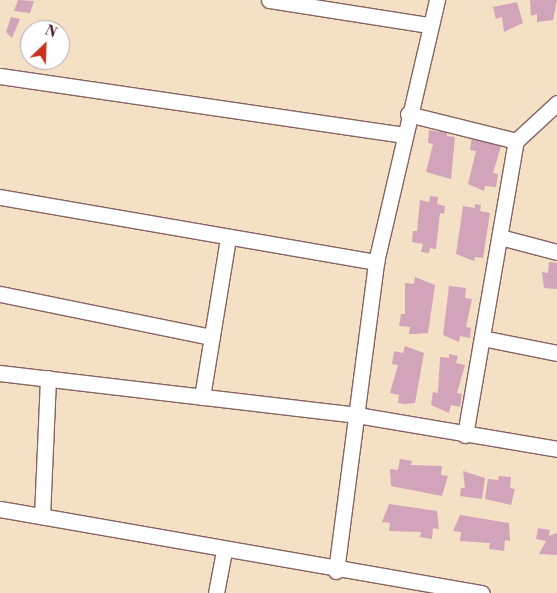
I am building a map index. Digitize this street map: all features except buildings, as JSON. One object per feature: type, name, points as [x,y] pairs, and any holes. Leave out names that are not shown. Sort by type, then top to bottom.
[{"type":"street","points":[[269,0],[428,25]]},
{"type":"street","points":[[336,571],[376,262],[428,25],[438,0]]},
{"type":"street","points":[[0,76],[403,135]]},
{"type":"street","points":[[465,435],[516,142],[557,104]]},
{"type":"street","points":[[408,114],[516,142]]},
{"type":"street","points":[[0,198],[228,239],[376,262]]},
{"type":"street","points":[[500,237],[557,252]]},
{"type":"street","points":[[202,397],[228,239]]},
{"type":"street","points":[[0,294],[212,337]]},
{"type":"street","points":[[482,338],[557,353]]},
{"type":"street","points":[[0,372],[357,415],[465,435],[557,449]]},
{"type":"street","points":[[42,516],[48,378]]},
{"type":"street","points":[[0,509],[336,571],[456,591],[482,593]]},
{"type":"street","points":[[216,593],[224,551]]}]
